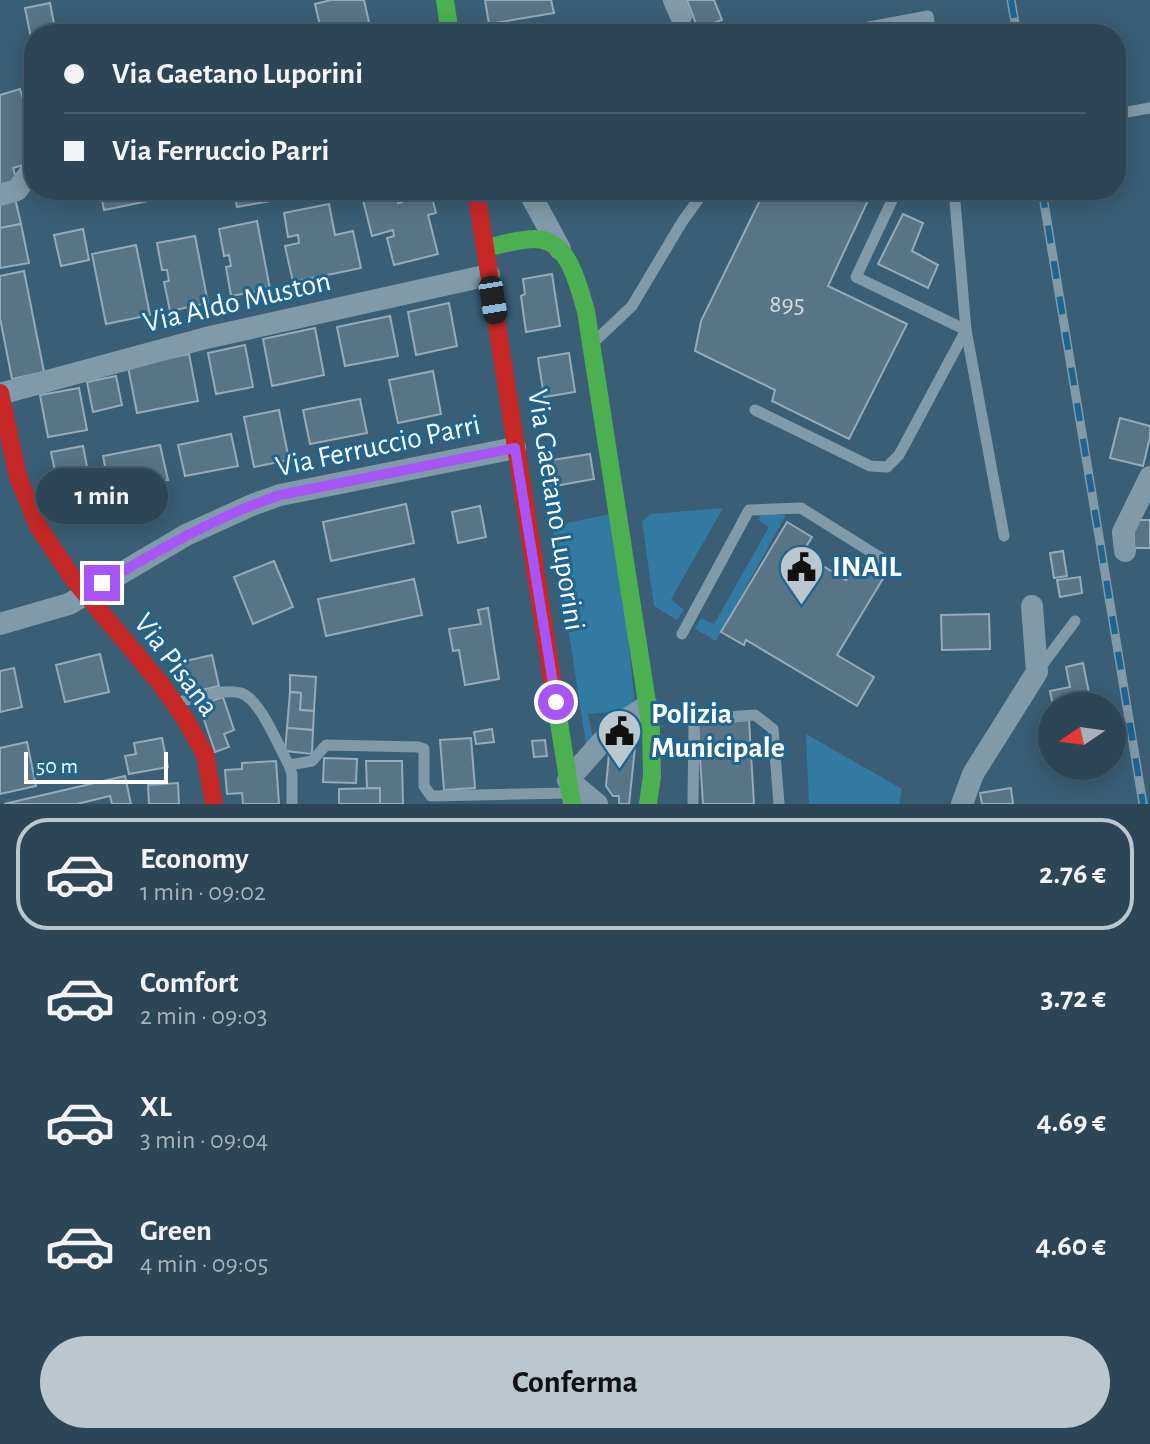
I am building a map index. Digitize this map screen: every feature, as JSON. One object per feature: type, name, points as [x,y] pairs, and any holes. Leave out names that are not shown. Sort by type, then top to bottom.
[{"type":"main road","points":[[445,0],[449,24]]},
{"type":"main road","name":"Via Gaetano Luporini","points":[[478,200],[570,792]]},
{"type":"main road","points":[[485,248],[536,239],[550,241],[560,249]]},
{"type":"main road","name":"Via Gaetano Luporini","points":[[560,249],[582,298],[592,345],[653,747],[648,804]]},
{"type":"main road","name":"Via Pisana","points":[[0,397],[18,477],[31,510],[51,546],[85,593],[174,702],[205,754],[214,804]]},
{"type":"street","points":[[0,195],[17,190],[24,181]]},
{"type":"street","name":"Via Gaetano Luporini","points":[[533,200],[560,249]]},
{"type":"street","name":"Via Aldo Muston","points":[[0,397],[206,338],[489,275]]},
{"type":"street","name":"Via Ferruccio Parri","points":[[0,624],[69,604],[186,535],[280,495],[515,448]]},
{"type":"street","points":[[1125,551],[1123,532],[1150,477]]},
{"type":"street","points":[[962,804],[973,774],[1037,672],[1032,606]]},
{"type":"street","points":[[597,804],[570,792],[616,726],[647,706]]},
{"type":"lane","points":[[885,24],[928,16],[929,24]]},
{"type":"lane","points":[[1126,112],[1150,108]]},
{"type":"lane","points":[[592,345],[632,306],[698,200]]},
{"type":"lane","points":[[892,200],[856,277],[966,330]]},
{"type":"lane","points":[[955,200],[966,330],[1004,536]]},
{"type":"lane","points":[[755,410],[870,466],[887,467],[899,455],[966,330]]},
{"type":"lane","points":[[682,634],[749,510],[801,508],[889,563]]},
{"type":"lane","points":[[1037,672],[1075,621]]},
{"type":"lane","points":[[174,702],[231,692],[241,693],[254,701],[289,765],[292,804]]},
{"type":"lane","points":[[693,804],[694,723],[697,719],[755,715],[773,729],[779,804]]},
{"type":"lane","points":[[289,765],[312,761],[326,745],[418,747],[424,749],[424,786],[431,796],[570,792]]},
{"type":"shaded area","points":[[723,508],[671,599],[684,610],[677,620],[654,606],[642,521],[651,514]]},
{"type":"shaded area","points":[[615,513],[635,705],[620,711],[588,714],[593,738],[586,744],[553,530],[557,525]]},
{"type":"shaded area","points":[[762,513],[786,515],[716,641],[695,629],[701,618],[714,624],[769,527],[758,520]]},
{"type":"shaded area","points":[[806,734],[902,789],[899,804],[809,804]]},
{"type":"building","points":[[331,0],[364,0],[369,24],[320,24],[315,4]]},
{"type":"building","points":[[485,0],[551,0],[554,13],[489,24]]},
{"type":"building","points":[[687,0],[714,0],[722,20],[696,24]]},
{"type":"building","points":[[50,3],[54,24],[28,24],[25,8]]},
{"type":"building","points":[[20,89],[24,102],[24,165],[13,168],[17,181],[0,186],[0,95]]},
{"type":"building","points":[[15,198],[21,224],[0,228],[0,201]]},
{"type":"building","points":[[102,200],[153,200],[104,210]]},
{"type":"building","points":[[236,200],[276,200],[237,207]]},
{"type":"building","points":[[363,200],[433,200],[436,213],[428,215],[438,254],[394,265],[387,238],[394,236],[393,230],[372,236]]},
{"type":"building","points":[[760,200],[868,200],[828,286],[907,324],[849,439],[772,401],[775,390],[695,351],[701,321]]},
{"type":"building","points":[[329,204],[335,235],[353,231],[361,268],[293,282],[285,246],[299,243],[298,235],[288,237],[284,213]]},
{"type":"building","points":[[903,214],[923,223],[912,251],[938,265],[928,288],[878,264]]},
{"type":"building","points":[[257,221],[270,289],[231,296],[226,267],[231,266],[229,255],[224,256],[219,229]]},
{"type":"building","points":[[21,224],[29,263],[0,268],[0,228]]},
{"type":"building","points":[[83,229],[89,260],[61,266],[54,235]]},
{"type":"building","points":[[195,236],[208,303],[170,311],[164,282],[169,281],[167,270],[162,270],[157,243]]},
{"type":"building","points":[[136,245],[150,315],[106,324],[92,254]]},
{"type":"building","points":[[24,271],[44,372],[12,379],[0,318],[0,276]]},
{"type":"building","points":[[552,274],[560,326],[526,332],[521,296],[525,294],[523,279]]},
{"type":"building","points":[[449,303],[457,346],[416,355],[408,312]]},
{"type":"building","points":[[390,316],[398,356],[345,366],[337,327]]},
{"type":"building","points":[[315,328],[324,375],[272,386],[263,339]]},
{"type":"building","points":[[245,345],[253,387],[216,394],[208,353]]},
{"type":"building","points":[[569,353],[575,392],[544,397],[538,358]]},
{"type":"building","points":[[189,354],[198,401],[137,413],[128,367]]},
{"type":"building","points":[[433,371],[441,414],[398,423],[389,380]]},
{"type":"building","points":[[116,376],[122,405],[93,412],[87,382]]},
{"type":"building","points":[[79,388],[87,430],[48,437],[40,395]]},
{"type":"building","points":[[360,399],[367,433],[310,444],[303,410]]},
{"type":"building","points":[[279,410],[289,460],[254,467],[244,417]]},
{"type":"building","points":[[1120,418],[1150,426],[1143,466],[1110,458]]},
{"type":"building","points":[[231,434],[238,466],[185,476],[178,445]]},
{"type":"building","points":[[160,445],[168,480],[110,491],[103,456]]},
{"type":"building","points":[[83,446],[93,498],[62,505],[51,452]]},
{"type":"building","points":[[590,454],[594,479],[544,488],[540,462]]},
{"type":"building","points":[[406,504],[414,543],[331,561],[323,522]]},
{"type":"building","points":[[480,506],[486,537],[458,543],[452,512]]},
{"type":"building","points":[[1134,520],[1150,520],[1150,548],[1134,548]]},
{"type":"building","name":"INAIL","points":[[787,522],[812,537],[802,553],[846,580],[856,562],[884,577],[837,655],[874,677],[857,706],[746,640],[744,645],[721,632]]},
{"type":"building","points":[[1063,551],[1067,576],[1054,578],[1050,553]]},
{"type":"building","points":[[274,561],[293,607],[253,624],[234,577]]},
{"type":"building","points":[[1080,577],[1082,593],[1060,597],[1057,580]]},
{"type":"building","points":[[414,579],[422,615],[326,636],[318,599]]},
{"type":"building","points":[[488,608],[499,679],[465,685],[459,650],[453,651],[449,629],[481,624],[478,610]]},
{"type":"building","points":[[989,614],[990,649],[942,650],[941,615]]},
{"type":"building","points":[[100,654],[109,692],[65,702],[56,665]]},
{"type":"building","points":[[212,655],[219,686],[188,693],[181,662]]},
{"type":"building","points":[[1083,663],[1089,692],[1050,692],[1070,687],[1066,667]]},
{"type":"building","points":[[14,668],[22,707],[0,712],[0,671]]},
{"type":"building","points":[[290,675],[316,677],[314,711],[300,710],[301,693],[290,692]]},
{"type":"building","points":[[290,692],[301,693],[300,710],[314,711],[313,730],[287,728]]},
{"type":"building","points":[[223,697],[234,730],[224,734],[229,747],[215,752],[199,705]]},
{"type":"building","points":[[749,720],[754,804],[703,804],[698,725]]},
{"type":"building","points":[[287,728],[313,730],[312,754],[285,751]]},
{"type":"building","name":"Polizia Municipale","points":[[626,728],[637,729],[629,804],[619,804],[619,796],[613,796],[606,786],[609,754],[619,746],[624,747]]},
{"type":"building","points":[[492,729],[494,742],[476,744],[474,732]]},
{"type":"building","points":[[162,738],[168,767],[129,774],[125,756],[136,754],[134,743]]},
{"type":"building","points":[[471,738],[475,788],[444,790],[440,740]]},
{"type":"building","points":[[545,740],[547,756],[534,757],[532,741]]},
{"type":"building","points":[[27,742],[36,786],[0,794],[0,748]]},
{"type":"building","points":[[324,758],[357,759],[356,783],[323,782]]},
{"type":"building","points":[[276,761],[279,804],[243,804],[242,793],[227,794],[225,770],[242,769],[242,763]]},
{"type":"building","points":[[366,761],[402,761],[403,804],[380,804],[380,788],[367,788]]},
{"type":"building","points":[[125,776],[131,804],[112,804],[110,796],[77,804],[4,804]]},
{"type":"building","points":[[178,783],[179,804],[149,804],[148,785]]},
{"type":"building","points":[[380,788],[380,804],[339,804],[339,789]]},
{"type":"building","points":[[1011,788],[1013,804],[982,804],[980,793]]},
{"type":"railway","points":[[1011,0],[1015,24]]},
{"type":"railway","points":[[1044,200],[1143,804]]},
{"type":"traffic: fast","points":[[445,0],[449,24]]},
{"type":"traffic: fast","points":[[485,248],[529,239],[547,241],[564,255],[583,300],[651,728],[652,776],[648,804]]},
{"type":"traffic: fast","points":[[556,704],[572,804]]},
{"type":"traffic: jam","points":[[478,200],[556,704]]},
{"type":"traffic: jam","points":[[0,393],[18,477],[38,526],[74,580],[161,684],[185,719],[205,754],[214,804]]},
{"type":"place","name":"INAIL","points":[[801,606]]},
{"type":"place","name":"Polizia Municipale","points":[[620,770]]},
{"type":"route","points":[[102,583],[186,535],[280,495],[515,448],[556,702]]}]
